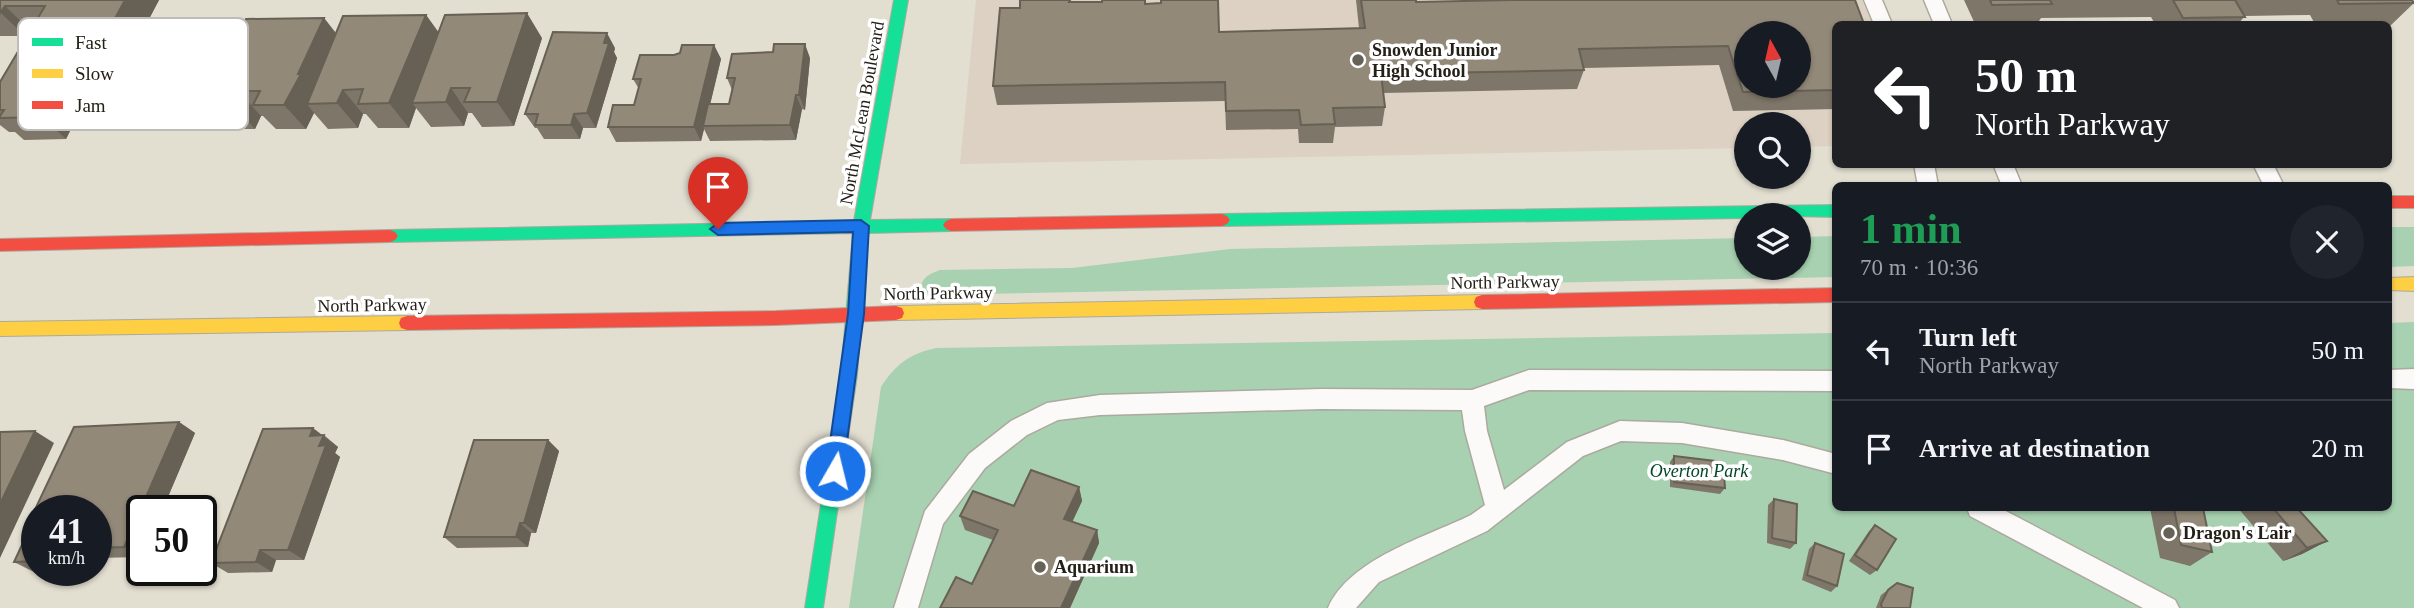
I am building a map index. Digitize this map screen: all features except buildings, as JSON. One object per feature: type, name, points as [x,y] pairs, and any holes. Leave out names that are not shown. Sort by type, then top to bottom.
[{"type":"main road","name":"North McLean Boulevard","points":[[814,608],[856,314],[861,226],[901,0]]},
{"type":"main road","points":[[2392,202],[2414,202]]},
{"type":"main road","points":[[0,245],[861,226],[1832,211]]},
{"type":"main road","points":[[2392,284],[2414,284]]},
{"type":"main road","name":"North Parkway","points":[[0,329],[776,318],[856,314],[1832,295]]},
{"type":"lane","points":[[1873,0],[1882,21]]},
{"type":"lane","points":[[1933,0],[1941,21]]},
{"type":"lane","points":[[2392,379],[2414,379]]},
{"type":"lane","points":[[906,608],[933,519],[977,461],[1019,428],[1055,411],[1100,405],[1293,400],[1472,400],[1529,380],[1832,382]]},
{"type":"lane","points":[[1472,400],[1476,431],[1497,508]]},
{"type":"lane","points":[[1340,608],[1371,573],[1479,523],[1575,449],[1620,431],[1682,433],[1783,450],[1832,463]]},
{"type":"lane","points":[[1984,511],[2167,608]]},
{"type":"shaded area","name":"Snowden Junior High School","points":[[976,0],[1862,0],[1871,21],[1832,21],[1832,146],[1811,147],[1811,112],[1734,112],[1734,148],[960,164]]},
{"type":"green space","points":[[2392,227],[2414,227],[2414,266],[2392,267]]},
{"type":"green space","points":[[1832,236],[1832,277],[1811,277],[1811,237]]},
{"type":"green space","points":[[1734,238],[1734,279],[930,295],[920,293],[926,278],[940,270],[1072,268],[1230,249]]},
{"type":"green space","name":"Overton Park","points":[[2414,322],[2414,608],[849,608],[881,387],[904,361],[918,353],[936,348],[1832,333],[1832,511],[2392,511],[2392,323]]},
{"type":"traffic: fast","points":[[814,608],[849,375],[861,226],[901,0]]},
{"type":"traffic: fast","points":[[1222,220],[1832,211]]},
{"type":"traffic: fast","points":[[390,236],[951,225]]},
{"type":"traffic: slow","points":[[2392,284],[2414,284]]},
{"type":"traffic: slow","points":[[896,313],[1482,302]]},
{"type":"traffic: slow","points":[[0,329],[407,323]]},
{"type":"traffic: jam","points":[[2392,202],[2414,202]]},
{"type":"traffic: jam","points":[[951,225],[1222,220]]},
{"type":"traffic: jam","points":[[0,245],[390,236]]},
{"type":"traffic: jam","points":[[1482,302],[1832,295]]},
{"type":"traffic: jam","points":[[407,323],[776,318],[896,313]]},
{"type":"place","name":"Snowden Junior High School","points":[[1358,60]]},
{"type":"place","name":"Dragon's Lair","points":[[2169,533]]},
{"type":"place","name":"Aquarium","points":[[1040,567]]},
{"type":"route","points":[[718,229],[861,226],[856,314],[835,471]]}]
